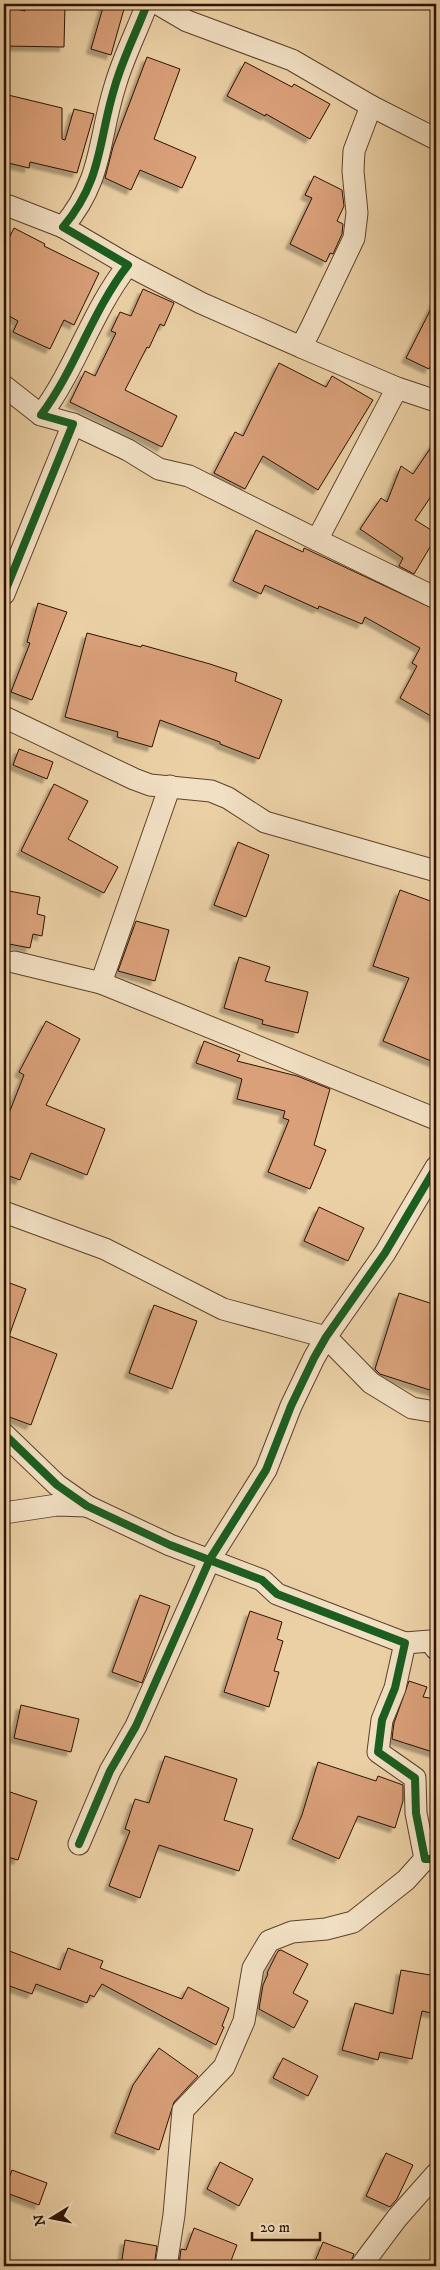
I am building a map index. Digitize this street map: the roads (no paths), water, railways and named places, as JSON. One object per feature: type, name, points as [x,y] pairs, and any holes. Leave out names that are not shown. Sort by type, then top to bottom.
[{"type":"street","points":[[63,227],[76,211],[90,186],[103,141],[115,86],[147,4]]},
{"type":"street","points":[[158,4],[187,21],[292,60],[371,106],[436,139]]},
{"type":"street","points":[[301,346],[354,238],[358,213],[353,171],[354,151],[371,106]]},
{"type":"street","points":[[4,206],[9,206],[63,227],[128,265],[201,303],[397,388],[436,401]]},
{"type":"street","points":[[41,415],[59,391],[111,288],[128,265]]},
{"type":"street","points":[[4,386],[41,415],[73,424],[128,450],[159,469],[188,476],[436,598]]},
{"type":"street","points":[[317,540],[397,388]]},
{"type":"street","points":[[4,594],[73,424]]},
{"type":"street","points":[[4,717],[150,785],[211,791],[228,798],[265,822],[436,871]]},
{"type":"street","points":[[101,983],[170,786]]},
{"type":"street","points":[[14,962],[101,983],[436,1119]]},
{"type":"street","points":[[79,1844],[110,1771],[136,1726],[210,1559],[266,1470],[291,1406],[326,1337],[385,1253],[436,1167]]},
{"type":"street","points":[[4,1212],[105,1249],[223,1309],[326,1337],[371,1383],[412,1408],[436,1412]]},
{"type":"street","points":[[4,1434],[57,1485],[87,1506],[170,1545],[262,1580],[277,1594],[405,1643],[430,1641],[436,1649]]},
{"type":"street","points":[[4,1513],[57,1505],[87,1506]]},
{"type":"street","points":[[166,2266],[174,2215],[184,2110],[224,2067],[244,2021],[253,1968],[269,1940],[292,1932],[326,1929],[353,1922],[430,1859],[416,1813],[415,1778],[378,1752],[382,1720],[395,1688],[405,1643]]},
{"type":"street","points":[[361,2266],[397,2218],[436,2174]]}]
